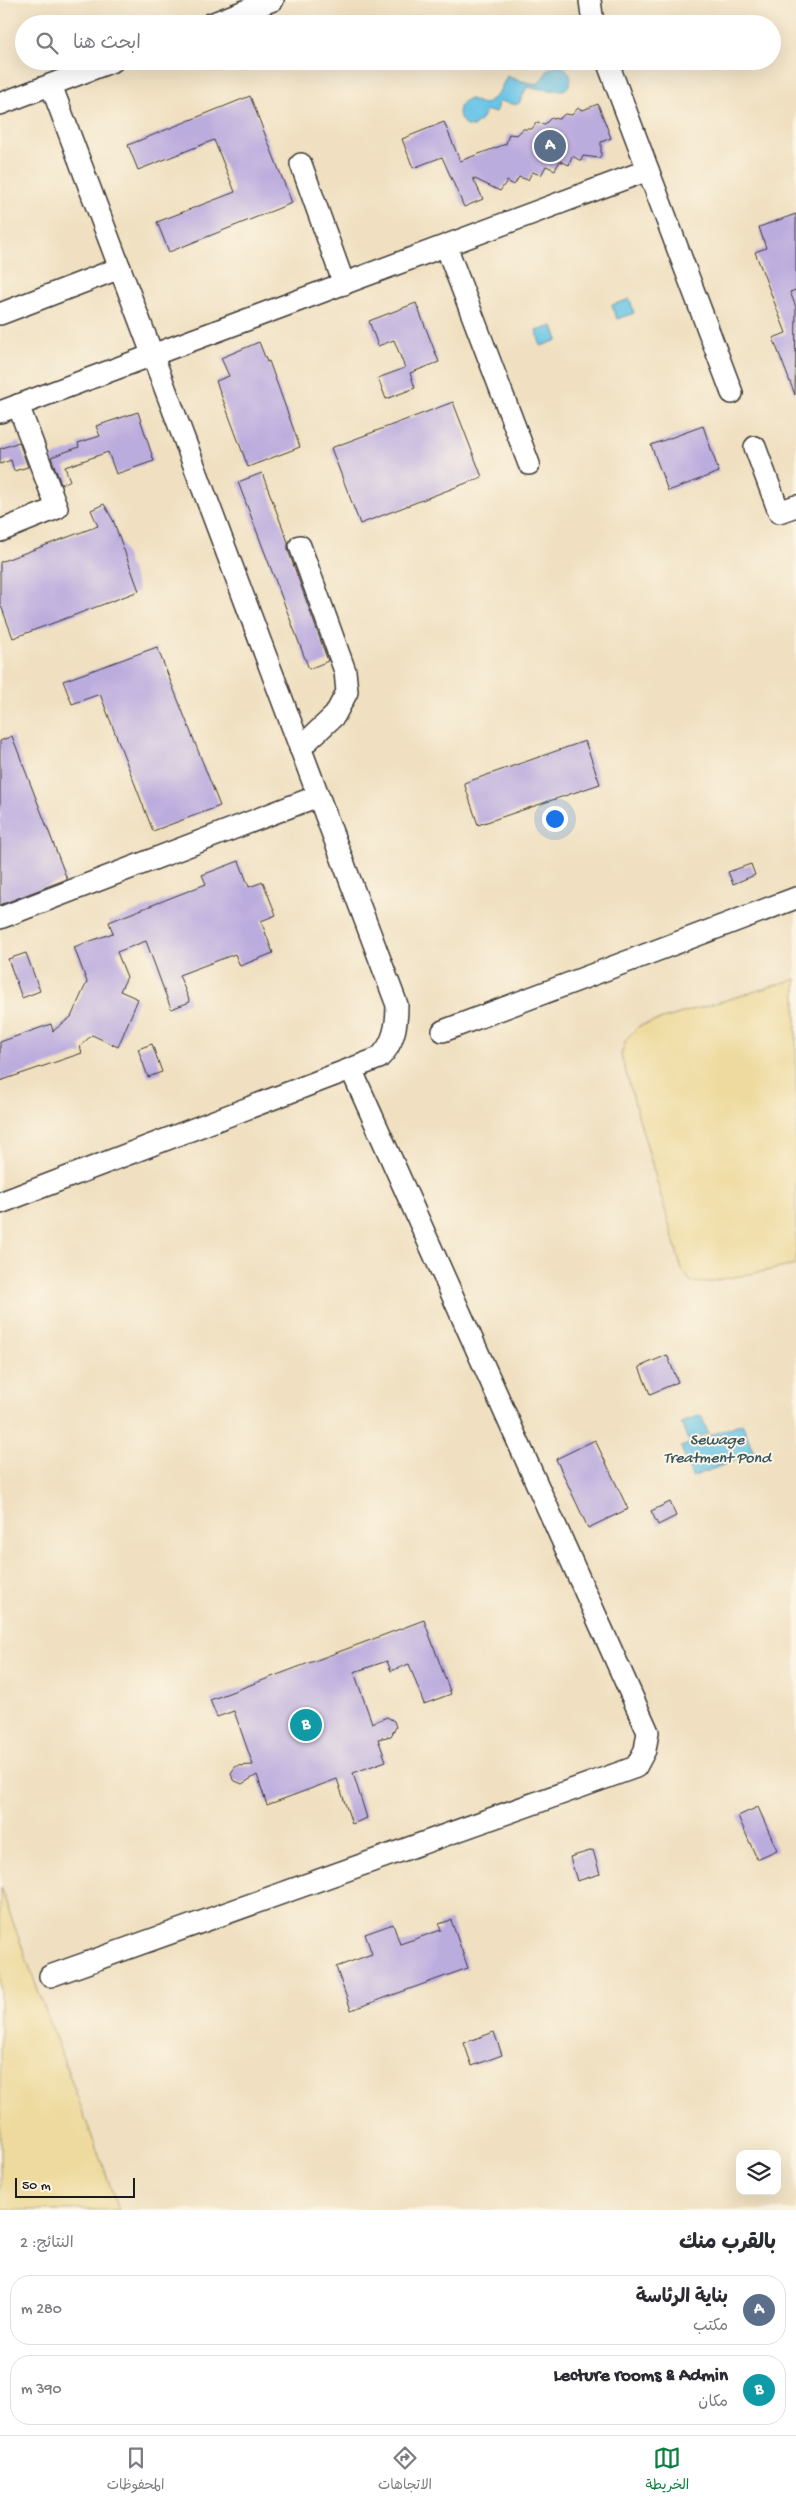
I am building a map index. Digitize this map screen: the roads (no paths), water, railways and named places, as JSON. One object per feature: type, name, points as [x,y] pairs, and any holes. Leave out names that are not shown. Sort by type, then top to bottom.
[{"type":"lane","points":[[221,13],[273,0]]},
{"type":"lane","points":[[590,0],[592,15]]},
{"type":"lane","points":[[0,104],[90,70]]},
{"type":"lane","points":[[610,70],[732,393]]},
{"type":"lane","points":[[0,1203],[379,1058],[388,1050],[397,1020],[397,1005],[51,85]]},
{"type":"lane","points":[[301,164],[344,284]]},
{"type":"lane","points":[[0,531],[57,508],[9,408],[153,356],[648,170]]},
{"type":"lane","points":[[446,246],[529,464]]},
{"type":"lane","points":[[0,314],[120,268]]},
{"type":"lane","points":[[755,447],[779,512],[796,506]]},
{"type":"lane","points":[[300,546],[345,671],[347,692],[334,716],[300,748]]},
{"type":"lane","points":[[0,918],[318,796]]},
{"type":"lane","points":[[444,1031],[796,898]]},
{"type":"lane","points":[[50,1976],[636,1768],[645,1750],[648,1732],[351,1068]]},
{"type":"water","points":[[548,70],[566,70],[571,80],[570,84],[563,90],[527,87],[518,104],[499,101],[495,113],[486,110],[481,120],[473,127],[466,126],[459,114],[461,104],[470,99],[482,104],[487,103],[498,94],[507,76],[538,84]]},
{"type":"water","points":[[630,299],[634,313],[617,319],[612,305]]},
{"type":"water","points":[[553,326],[558,340],[541,346],[536,331]]},
{"type":"water","points":[[701,1415],[708,1433],[688,1440],[681,1423]]},
{"type":"water","name":"Sewage Treatment Pond","points":[[742,1423],[754,1453],[692,1477],[681,1447]]},
{"type":"place","name":"بناية الرئاسة","points":[[550,146]]},
{"type":"place","name":"Lecture rooms & Admin","points":[[306,1725]]}]
